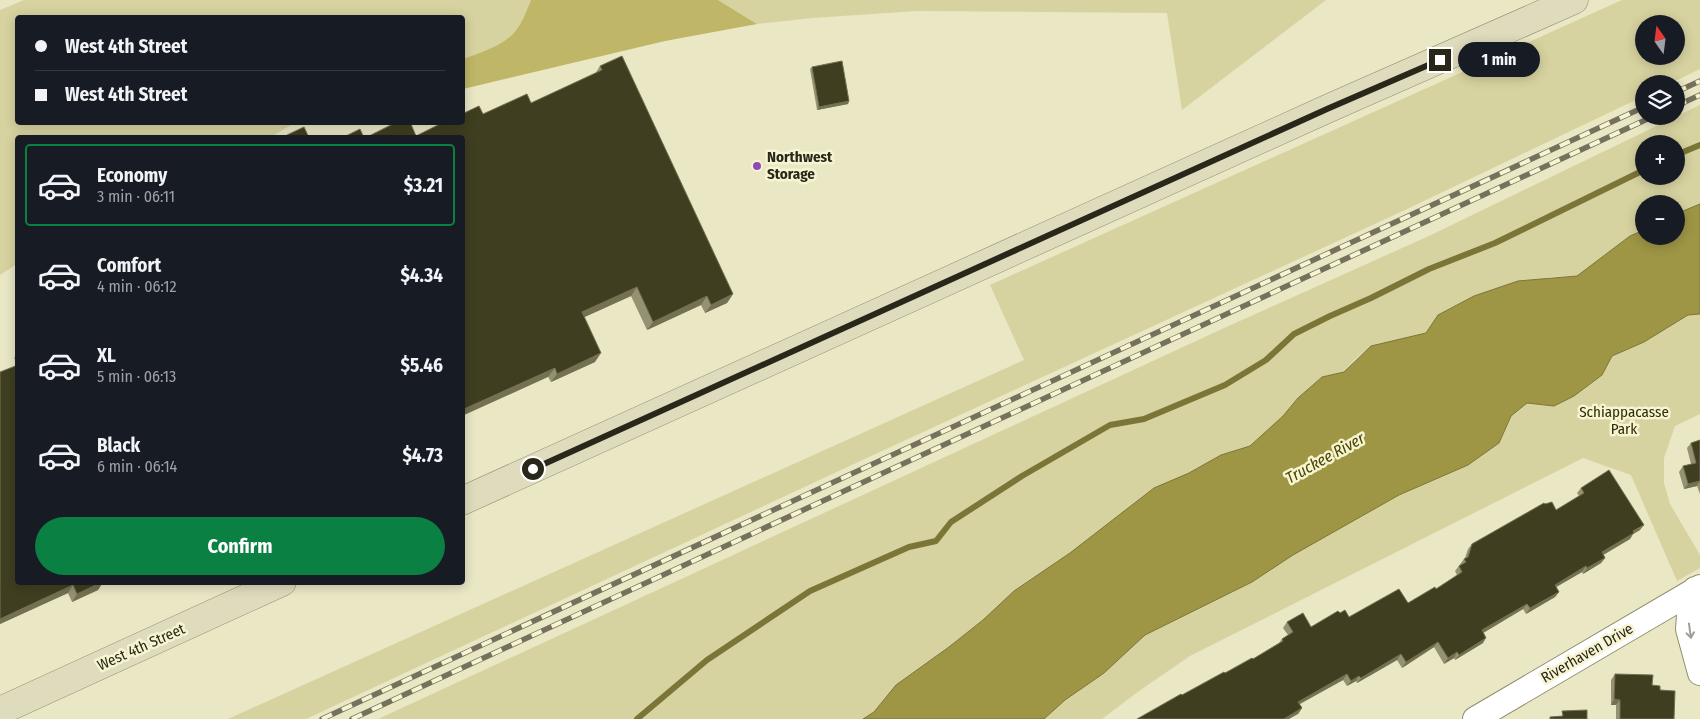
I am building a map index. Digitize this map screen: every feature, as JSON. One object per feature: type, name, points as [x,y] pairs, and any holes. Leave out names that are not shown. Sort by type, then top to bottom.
[{"type":"main road","points":[[1327,109],[1535,0]]},
{"type":"main road","points":[[465,500],[1327,109],[1574,0]]},
{"type":"main road","name":"West 4th Street","points":[[0,710],[275,585]]},
{"type":"street","points":[[1698,589],[1689,616],[1688,629],[1700,672]]},
{"type":"street","name":"Riverhaven Drive","points":[[1475,719],[1698,589]]},
{"type":"green space","points":[[24,0],[531,0],[521,23],[512,35],[495,46],[465,58],[465,15],[15,15],[15,125],[291,125],[274,135],[15,135],[15,265],[0,275],[0,10]]},
{"type":"green space","points":[[718,0],[1326,0],[1182,110],[1167,13],[917,11],[812,18],[757,24]]},
{"type":"green space","points":[[1622,0],[1700,0],[1700,69],[1685,76],[1635,75],[1635,100],[1405,210],[306,719],[228,719],[1024,360],[990,285]]},
{"type":"green space","points":[[1700,105],[1700,204],[1685,210],[1685,195],[1635,195],[1635,234],[1577,276],[1551,277],[1474,296],[1438,315],[1426,333],[1371,346],[1355,359],[1344,372],[1321,377],[1250,446],[1221,455],[1189,473],[1014,591],[983,620],[896,685],[874,712],[863,719],[378,719],[1222,329],[1431,235],[1635,136],[1635,185],[1685,185],[1685,135],[1638,135],[1659,125],[1685,125],[1685,112]]},
{"type":"green space","name":"Schiappacasse Park","points":[[1700,314],[1700,414],[1675,426],[1664,458],[1664,483],[1670,504],[1700,555],[1700,568],[1677,581],[1631,475],[1583,458],[1190,656],[1102,719],[1044,719],[1065,700],[1104,673],[1145,635],[1252,582],[1293,555],[1399,495],[1468,465],[1499,443],[1511,416],[1527,403],[1554,406],[1602,375],[1612,356],[1644,342],[1688,315]]},
{"type":"shaded area","points":[[531,0],[718,0],[757,24],[665,41],[465,89],[465,58],[507,39],[521,23]]},
{"type":"water","name":"Truckee River","points":[[1700,204],[1700,314],[1688,315],[1644,342],[1612,356],[1602,375],[1574,396],[1554,406],[1527,403],[1511,416],[1499,443],[1468,465],[1399,495],[1293,555],[1252,582],[1145,635],[1104,673],[1065,700],[1044,719],[863,719],[874,712],[896,685],[983,620],[1014,591],[1070,553],[1154,488],[1189,473],[1221,455],[1250,446],[1322,377],[1344,372],[1371,346],[1426,333],[1438,315],[1474,296],[1518,281],[1577,276],[1635,234],[1635,245],[1685,245],[1685,210]]},
{"type":"building","points":[[622,56],[733,294],[711,305],[707,296],[653,322],[637,287],[582,312],[601,353],[557,374],[555,368],[465,409],[465,135],[418,135],[438,125],[465,125],[465,113],[479,106],[483,114],[527,94],[531,103],[602,70],[600,66]]},
{"type":"building","points":[[842,61],[849,101],[819,107],[812,67]]},
{"type":"building","points":[[391,125],[411,125],[416,135],[371,135]]},
{"type":"building","points":[[304,127],[308,135],[287,135]]},
{"type":"building","points":[[360,129],[363,135],[348,135]]},
{"type":"building","points":[[15,366],[15,585],[73,585],[0,619],[0,372]]},
{"type":"building","points":[[1700,440],[1700,481],[1688,484],[1683,466],[1696,463],[1691,443]]},
{"type":"building","points":[[1609,470],[1644,525],[1602,552],[1605,558],[1587,568],[1586,566],[1555,585],[1559,592],[1530,608],[1527,604],[1482,630],[1486,638],[1459,655],[1457,652],[1448,658],[1438,642],[1406,662],[1401,654],[1361,678],[1359,676],[1351,681],[1347,674],[1298,702],[1302,708],[1284,719],[1137,719],[1181,694],[1253,659],[1283,641],[1282,639],[1293,632],[1287,622],[1303,613],[1311,627],[1338,611],[1340,613],[1345,610],[1349,617],[1399,589],[1408,603],[1435,587],[1436,589],[1462,572],[1459,566],[1466,562],[1464,559],[1468,557],[1472,544],[1544,503],[1552,502],[1556,510],[1584,493],[1581,488]]},
{"type":"building","points":[[73,585],[96,585],[77,594]]},
{"type":"building","points":[[1615,674],[1653,675],[1652,685],[1660,686],[1660,690],[1675,691],[1674,719],[1620,719],[1620,700],[1614,699]]},
{"type":"building","points":[[1587,710],[1587,719],[1550,719],[1550,717],[1563,716],[1562,711]]},
{"type":"waterway","points":[[1685,151],[1700,145]]},
{"type":"waterway","points":[[637,719],[707,660],[810,591],[909,547],[936,541],[951,522],[1022,476],[1110,425],[1144,419],[1225,385],[1266,360],[1294,334],[1429,269],[1495,243],[1635,174]]},
{"type":"railway","points":[[1685,88],[1700,81]]},
{"type":"railway","points":[[1685,102],[1700,95]]},
{"type":"railway","points":[[322,719],[1635,111]]},
{"type":"railway","points":[[352,719],[1635,125]]},
{"type":"place","name":"Northwest Storage","points":[[757,166]]},
{"type":"route","points":[[533,469],[1327,109],[1440,60]]}]
